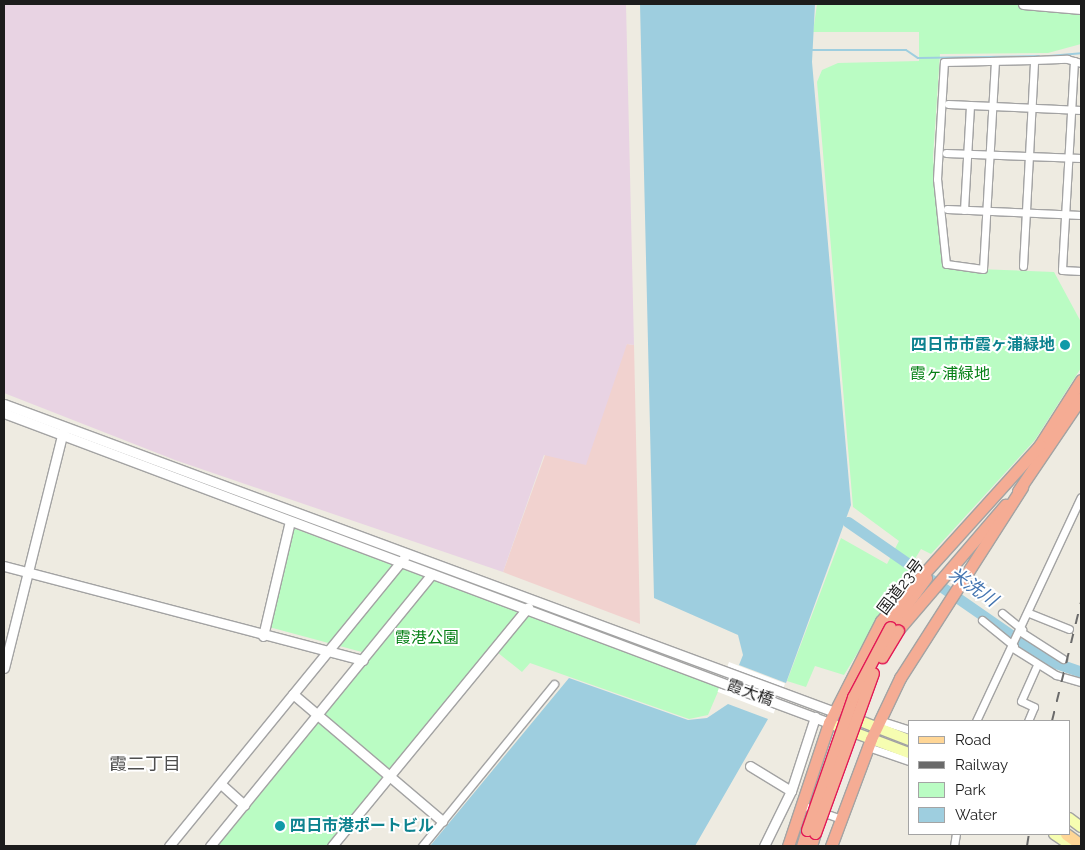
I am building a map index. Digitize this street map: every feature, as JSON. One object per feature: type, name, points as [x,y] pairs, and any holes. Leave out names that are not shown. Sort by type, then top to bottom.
[{"type":"highway","points":[[938,566],[1040,444],[1081,380]]},
{"type":"highway","name":"国道23号","points":[[802,846],[811,832],[860,699],[894,629],[921,585],[938,566],[1022,486],[1080,402]]},
{"type":"highway","points":[[831,846],[878,723],[950,601],[1022,486]]},
{"type":"highway","points":[[788,846],[829,723],[881,621],[921,585]]},
{"type":"highway","name":"国道23号","points":[[811,832],[811,846]]},
{"type":"main road","points":[[835,712],[878,723],[908,739]]},
{"type":"main road","points":[[829,723],[869,743],[908,753]]},
{"type":"main road","points":[[1070,819],[1081,827]]},
{"type":"main road","points":[[1070,827],[1081,835]]},
{"type":"main road","points":[[1060,835],[1072,846]]},
{"type":"main road","points":[[1061,835],[1081,845]]},
{"type":"street","points":[[1023,4],[1081,9]]},
{"type":"street","points":[[1023,266],[1034,60]]},
{"type":"street","points":[[995,61],[983,269],[946,264],[937,179],[944,62],[1034,60],[1078,62],[1067,158],[1062,270],[1081,271]]},
{"type":"street","points":[[948,104],[1081,110]]},
{"type":"street","points":[[964,210],[970,105]]},
{"type":"street","points":[[946,153],[1081,158]]},
{"type":"street","points":[[946,209],[1081,215]]},
{"type":"street","points":[[4,404],[63,431]]},
{"type":"street","points":[[4,413],[63,431],[408,553],[835,712]]},
{"type":"street","points":[[4,668],[63,431]]},
{"type":"street","name":"霞大橋","points":[[63,431],[290,521],[829,723]]},
{"type":"street","points":[[977,720],[1014,646],[1081,497]]},
{"type":"street","points":[[263,636],[290,521]]},
{"type":"street","points":[[170,846],[222,785],[327,651],[408,553]]},
{"type":"street","points":[[210,846],[432,574],[408,553]]},
{"type":"street","points":[[4,566],[263,636],[363,660]]},
{"type":"street","points":[[332,846],[526,610],[530,600]]},
{"type":"street","points":[[1002,612],[1021,630],[1063,659]]},
{"type":"street","points":[[1029,613],[1069,629]]},
{"type":"street","points":[[982,620],[1037,665],[1081,682]]},
{"type":"street","points":[[1028,720],[1034,707],[1021,701],[1037,665]]},
{"type":"street","points":[[422,846],[554,684]]},
{"type":"street","points":[[293,694],[317,717],[442,821]]},
{"type":"street","points":[[764,846],[792,791],[815,718]]},
{"type":"street","points":[[878,723],[908,730]]},
{"type":"street","points":[[869,743],[908,761]]},
{"type":"street","points":[[750,766],[792,791]]},
{"type":"street","points":[[222,785],[244,805]]},
{"type":"street","points":[[802,805],[841,819]]},
{"type":"shaded area","points":[[4,4],[626,4],[634,345],[627,344],[586,465],[544,455],[503,572],[175,460],[4,393]]},
{"type":"shaded area","points":[[627,344],[634,345],[640,624],[503,572],[545,455]]},
{"type":"green space","name":"霞ヶ浦緑地","points":[[817,4],[1081,4],[1081,44],[1048,53],[940,54],[933,157],[943,260],[977,269],[1054,272],[1081,322],[1081,368],[1035,440],[931,554],[921,549],[844,675],[815,666],[806,687],[787,681],[841,538],[887,564],[899,541],[853,507],[817,82],[822,70],[838,63],[919,61],[919,32],[813,32]]},
{"type":"green space","name":"霞港公園","points":[[293,528],[720,687],[708,715],[689,719],[530,663],[522,672],[492,648],[326,846],[218,846],[373,655],[269,627]]},
{"type":"water","points":[[640,4],[815,4],[812,62],[851,505],[786,683],[739,665],[743,655],[738,635],[654,598]]},
{"type":"water","points":[[569,678],[688,720],[707,718],[728,704],[768,719],[695,846],[430,846]]},
{"type":"pier","points":[[729,662],[785,684],[774,713],[718,692]]},
{"type":"waterway","points":[[812,50],[906,50],[918,58],[1039,56]]},
{"type":"waterway","points":[[1049,56],[1081,53]]},
{"type":"waterway","name":"米洗川","points":[[848,522],[1047,660],[1081,672]]},
{"type":"railway","points":[[1052,720],[1081,602]]},
{"type":"railway","points":[[1027,846],[1029,835]]},
{"type":"place","name":"四日市市霞ヶ浦緑地","points":[[1065,345]]},
{"type":"place","name":"四日市港ポートビル","points":[[280,826]]},
{"type":"district","name":"霞二丁目","points":[[145,764]]}]
